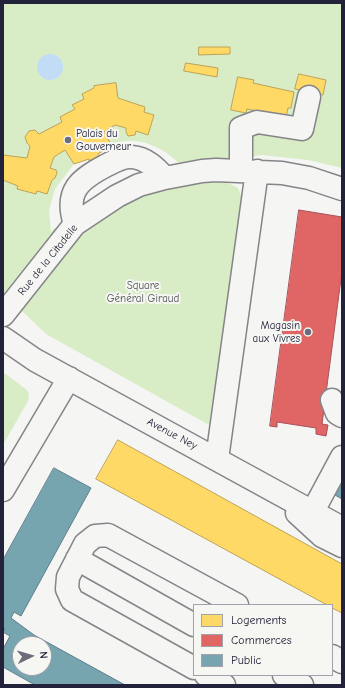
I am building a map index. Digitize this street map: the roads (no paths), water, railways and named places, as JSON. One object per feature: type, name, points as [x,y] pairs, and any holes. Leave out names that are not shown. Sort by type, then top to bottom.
[{"type":"street","points":[[217,459],[249,171],[240,128],[257,122],[302,129],[309,97]]},
{"type":"street","points":[[75,224],[71,213],[73,192],[80,181],[88,175],[123,157],[132,156],[140,158],[155,167],[165,178]]},
{"type":"street","name":"Rue de la Citadelle","points":[[3,316],[75,224],[94,210],[134,188],[165,178],[202,171],[249,171],[309,178],[342,189]]},
{"type":"street","name":"Avenue Ney","points":[[3,338],[35,360],[342,528]]},
{"type":"street","points":[[3,490],[69,378]]},
{"type":"street","points":[[313,511],[342,457]]},
{"type":"street","points":[[275,491],[322,536],[342,546]]},
{"type":"street","points":[[193,667],[72,600],[67,589],[68,577],[85,544],[95,536],[108,535],[235,604]]},
{"type":"street","points":[[77,559],[193,623]]},
{"type":"street","points":[[333,657],[342,662]]},
{"type":"street","points":[[286,676],[302,685]]},
{"type":"water","points":[[50,54],[59,58],[63,67],[59,76],[50,80],[41,76],[37,67],[41,58]]},
{"type":"place","name":"Palais du Gouverneur","points":[[68,140]]},
{"type":"place","name":"Magasin aux Vivres","points":[[308,332]]},
{"type":"park label","name":"Square Général Giraud","points":[[143,292]]}]
